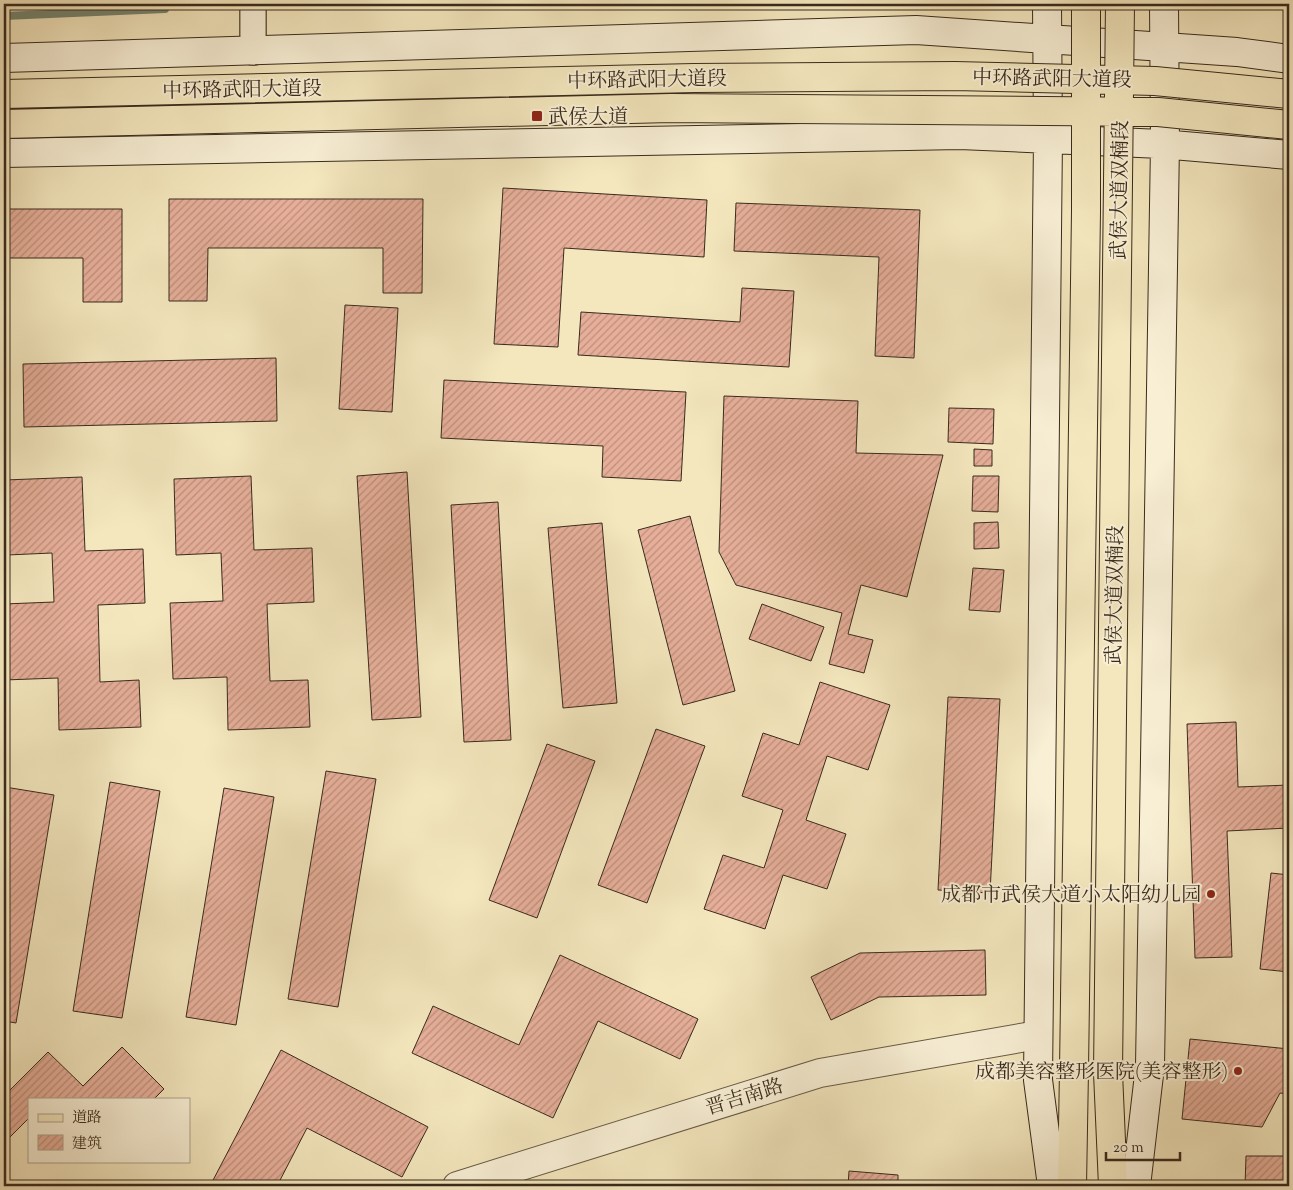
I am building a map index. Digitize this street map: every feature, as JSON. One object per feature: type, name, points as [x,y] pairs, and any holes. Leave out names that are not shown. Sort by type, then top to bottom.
[{"type":"main road","points":[[1047,4],[1048,138],[1038,1080],[1052,1186]]},
{"type":"main road","name":"武侯大道双楠段","points":[[1072,1186],[1086,201],[1086,4]]},
{"type":"main road","name":"武侯大道双楠段","points":[[1113,1186],[1108,1073],[1120,4]]},
{"type":"main road","points":[[1136,1186],[1150,1066],[1165,144],[1164,4]]},
{"type":"main road","points":[[4,58],[253,52],[916,30],[1289,59]]},
{"type":"main road","name":"中环路武阳大道段","points":[[4,94],[674,78],[946,76],[1155,81],[1289,94]]},
{"type":"main road","name":"中环路武阳大道段","points":[[4,124],[681,108],[1158,112],[1289,125]]},
{"type":"main road","points":[[4,153],[950,135],[1165,144],[1289,155]]},
{"type":"main road","name":"晋吉南路","points":[[457,1186],[820,1073],[1038,1035]]},
{"type":"street","points":[[253,4],[253,52]]},
{"type":"building","points":[[503,188],[707,200],[704,257],[564,248],[558,347],[494,344]]},
{"type":"building","points":[[169,199],[423,199],[422,293],[383,293],[383,248],[208,248],[207,301],[169,301]]},
{"type":"building","points":[[736,203],[920,210],[914,358],[875,356],[879,257],[734,251]]},
{"type":"building","points":[[4,209],[122,209],[122,302],[83,302],[83,258],[4,258]]},
{"type":"building","points":[[742,288],[794,291],[789,367],[578,355],[581,312],[740,322]]},
{"type":"building","points":[[345,305],[398,308],[392,412],[339,409]]},
{"type":"building","points":[[276,358],[277,421],[24,427],[23,364]]},
{"type":"building","points":[[444,380],[686,392],[681,481],[602,477],[603,446],[441,438]]},
{"type":"building","points":[[724,396],[858,401],[856,453],[943,455],[907,597],[861,585],[848,634],[873,640],[864,673],[829,664],[842,613],[736,585],[719,552]]},
{"type":"building","points":[[949,408],[994,409],[993,444],[948,442]]},
{"type":"building","points":[[974,449],[992,450],[992,466],[974,466]]},
{"type":"building","points":[[407,472],[421,717],[372,720],[357,476]]},
{"type":"building","points":[[251,476],[254,550],[312,548],[314,602],[267,604],[270,681],[308,680],[310,727],[228,730],[227,677],[173,679],[170,603],[223,601],[221,553],[176,555],[174,479]]},
{"type":"building","points":[[973,476],[999,476],[998,512],[972,511]]},
{"type":"building","points":[[82,477],[85,551],[143,549],[145,603],[98,605],[100,682],[139,680],[141,727],[59,730],[58,678],[4,680],[4,604],[54,602],[52,553],[7,555],[5,480]]},
{"type":"building","points":[[498,502],[511,740],[464,742],[451,505]]},
{"type":"building","points":[[690,516],[735,691],[683,705],[638,530]]},
{"type":"building","points":[[998,522],[999,548],[974,549],[974,523]]},
{"type":"building","points":[[602,523],[617,703],[563,708],[548,528]]},
{"type":"building","points":[[973,568],[1004,570],[1000,612],[969,610]]},
{"type":"building","points":[[762,604],[824,627],[811,661],[749,639]]},
{"type":"building","points":[[820,682],[890,705],[868,770],[827,756],[806,820],[846,834],[827,889],[783,875],[765,929],[704,909],[723,855],[764,868],[783,810],[742,796],[763,733],[799,745]]},
{"type":"building","points":[[948,697],[1000,699],[990,893],[938,890]]},
{"type":"building","name":"成都市武侯大道小太阳幼儿园","points":[[1236,722],[1238,787],[1289,785],[1289,828],[1227,831],[1232,957],[1195,958],[1187,724]]},
{"type":"building","points":[[656,729],[705,746],[647,903],[598,885]]},
{"type":"building","points":[[547,744],[595,761],[537,918],[489,900]]},
{"type":"building","points":[[326,771],[376,779],[338,1007],[288,999]]},
{"type":"building","points":[[110,782],[160,791],[122,1018],[73,1011]]},
{"type":"building","points":[[5,787],[54,795],[16,1023],[4,1021]]},
{"type":"building","points":[[224,788],[274,797],[236,1025],[186,1017]]},
{"type":"building","points":[[1271,873],[1289,875],[1289,972],[1260,969]]},
{"type":"building","points":[[985,950],[986,995],[879,997],[831,1020],[811,977],[860,953]]},
{"type":"building","points":[[560,955],[698,1019],[680,1059],[598,1021],[553,1118],[412,1053],[433,1006],[519,1045]]},
{"type":"building","name":"成都美容整形医院(美容整形)","points":[[1190,1039],[1289,1049],[1289,1094],[1280,1093],[1262,1127],[1182,1119]]},
{"type":"building","points":[[122,1047],[164,1089],[155,1098],[28,1098],[28,1119],[4,1143],[4,1088],[8,1092],[48,1052],[83,1086]]},
{"type":"building","points":[[281,1050],[428,1127],[402,1177],[307,1128],[277,1186],[210,1186]]},
{"type":"building","points":[[1246,1156],[1289,1156],[1289,1186],[1245,1186]]},
{"type":"building","points":[[849,1171],[898,1175],[898,1186],[848,1186]]},
{"type":"waterway","points":[[4,16],[165,9]]},
{"type":"place","name":"武侯大道","points":[[537,116]]},
{"type":"place","name":"成都市武侯大道小太阳幼儿园","points":[[1211,894]]},
{"type":"place","name":"成都美容整形医院(美容整形)","points":[[1238,1071]]}]
